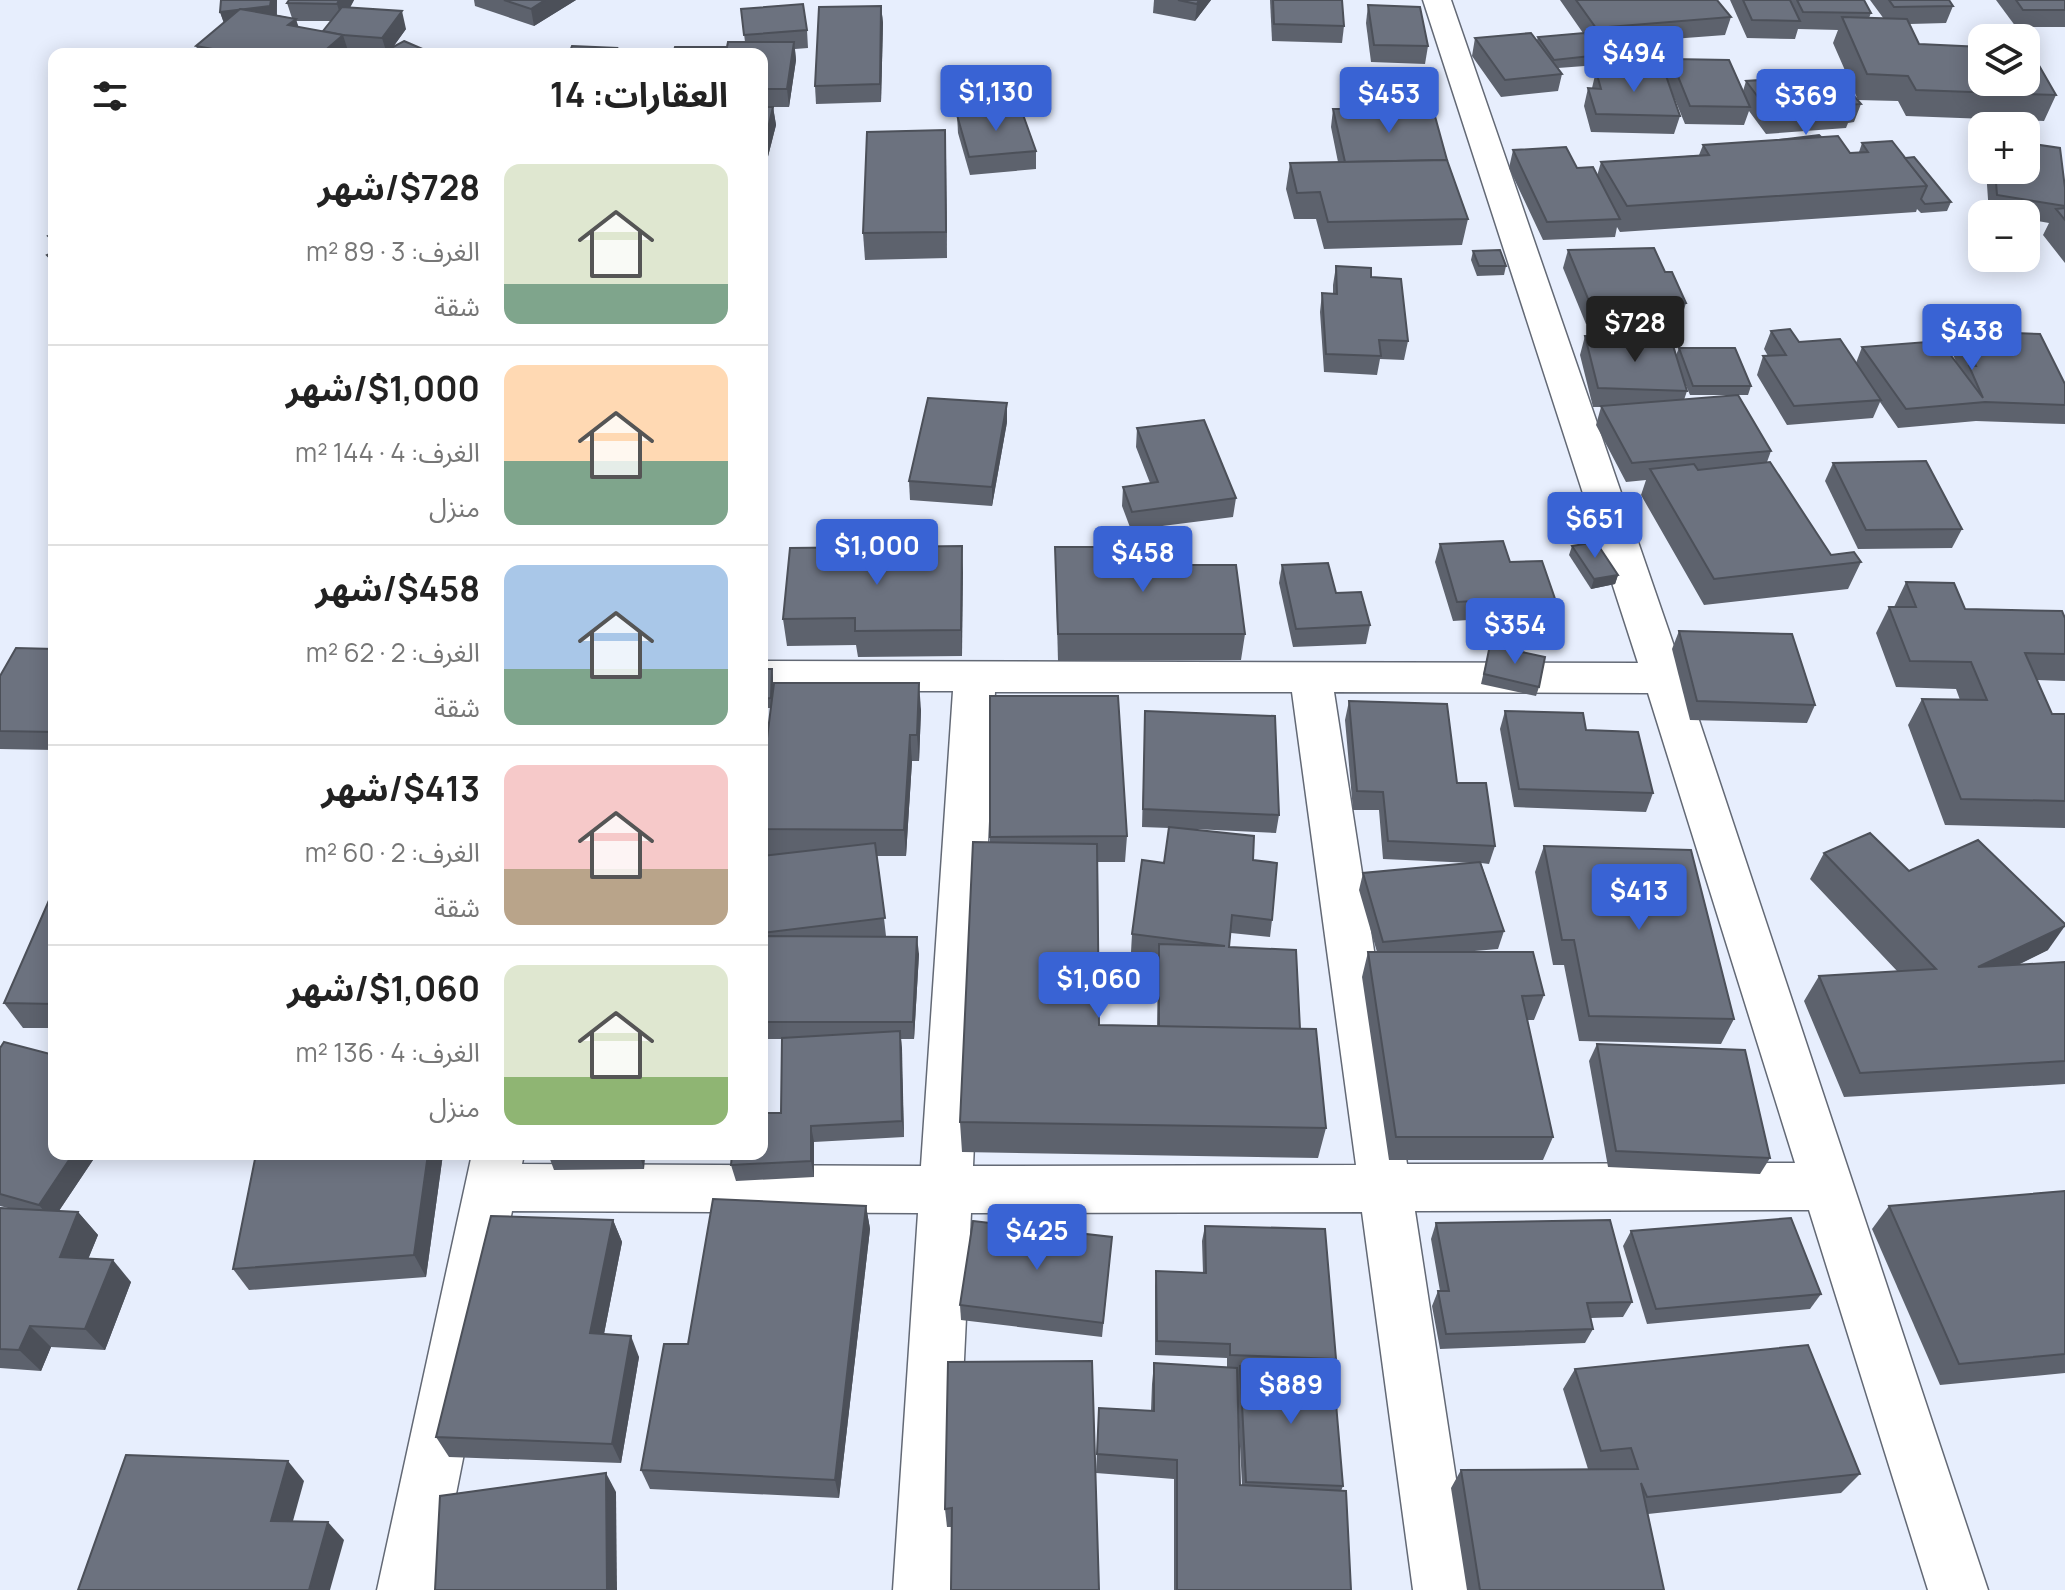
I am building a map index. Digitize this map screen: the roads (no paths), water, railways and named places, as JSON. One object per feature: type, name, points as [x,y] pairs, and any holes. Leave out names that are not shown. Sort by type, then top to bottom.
[{"type":"street","points":[[1437,0],[1664,678],[1958,1590]]},
{"type":"street","points":[[768,676],[1664,678]]},
{"type":"street","points":[[923,1590],[975,676]]},
{"type":"street","points":[[1311,676],[1443,1590]]},
{"type":"street","points":[[407,1590],[494,1170],[946,1190],[1828,1186]]}]
